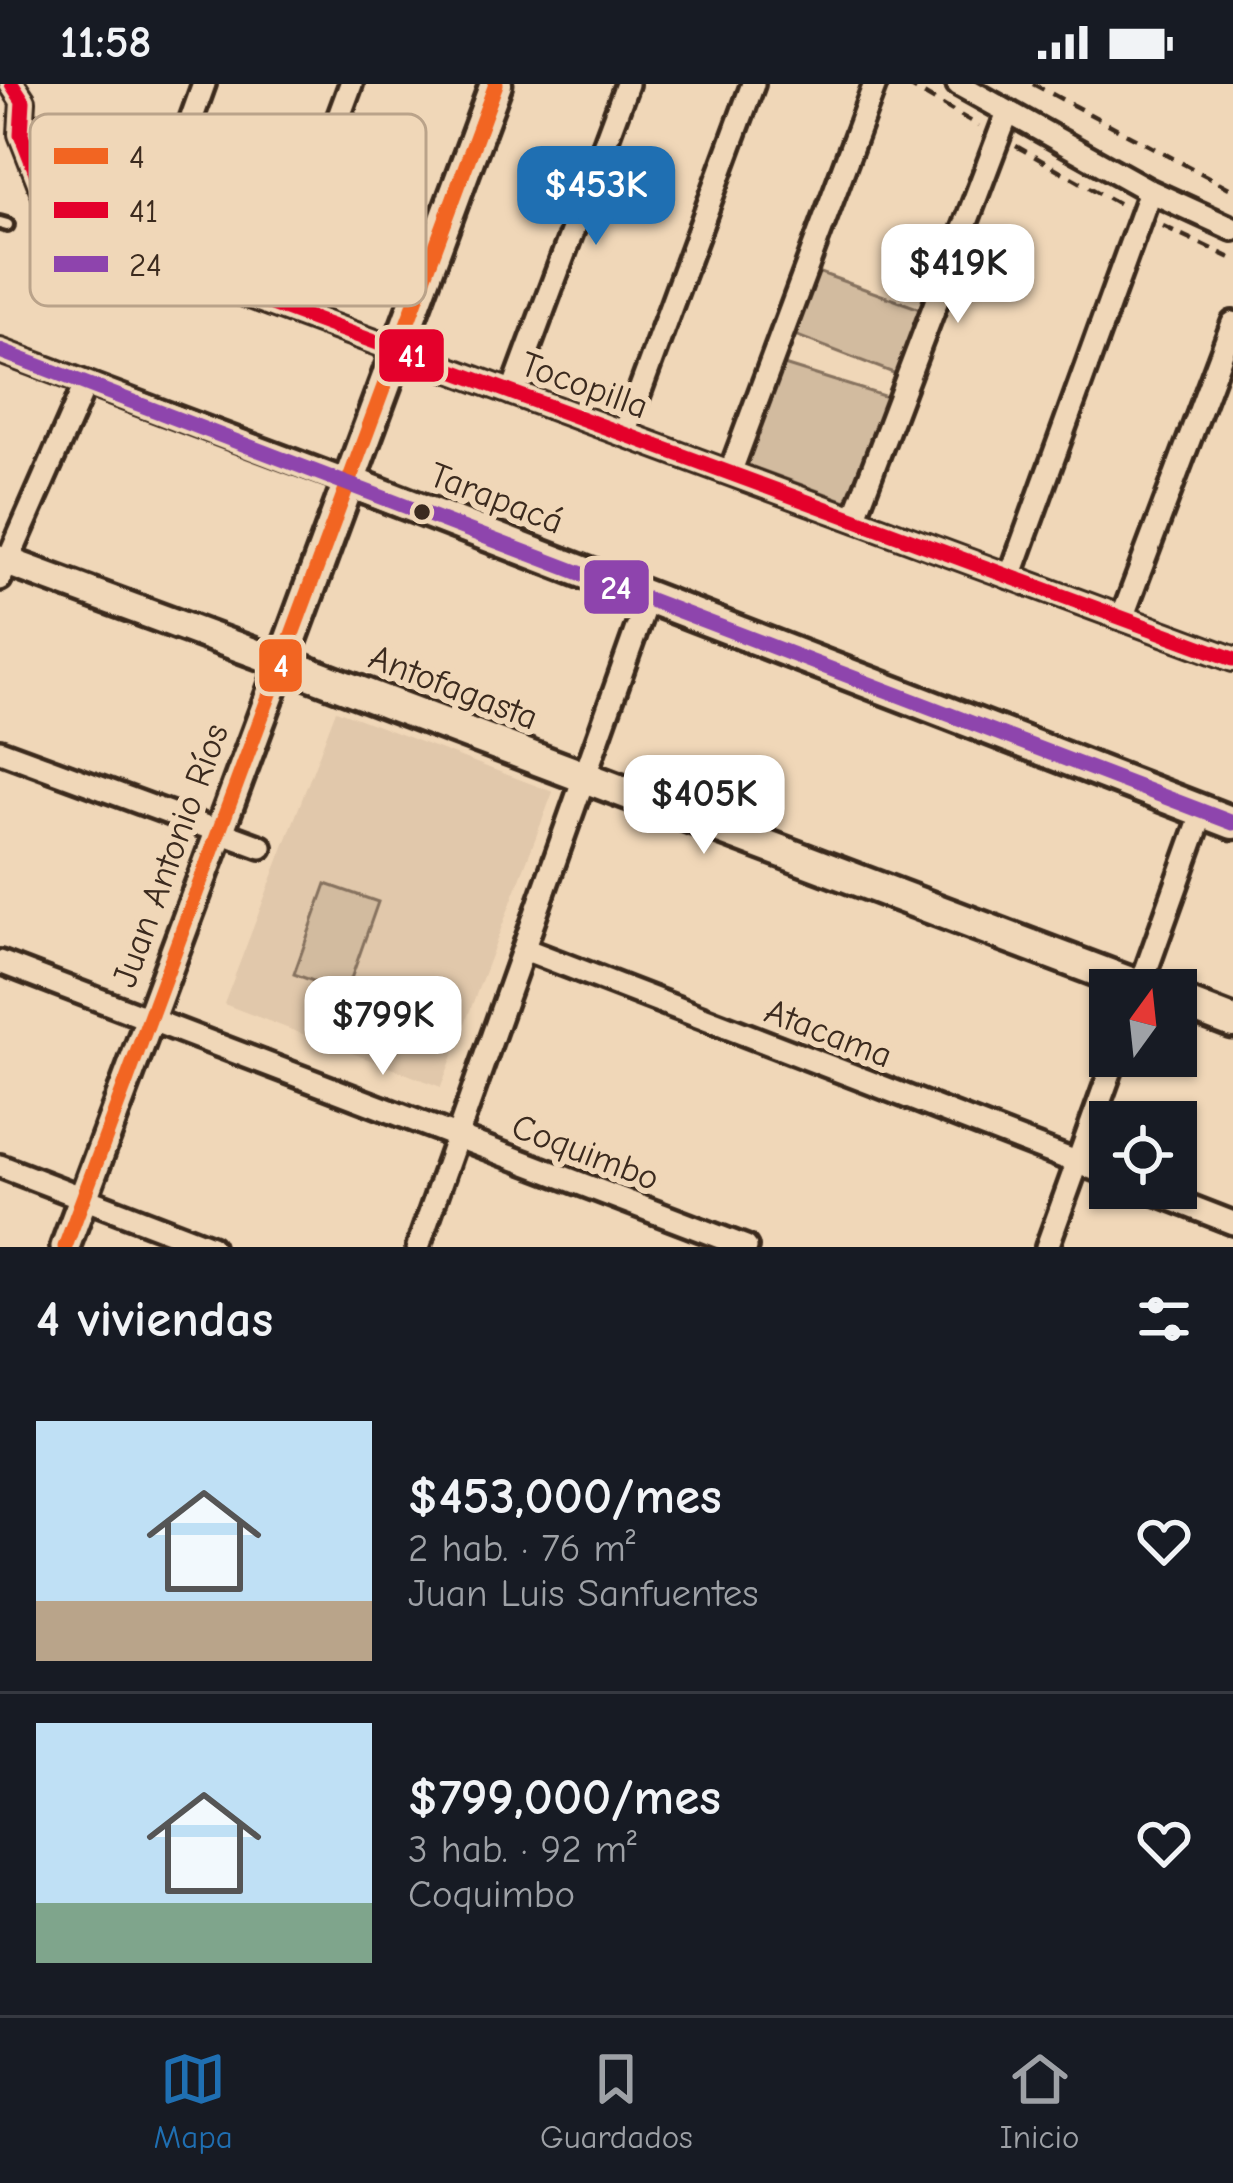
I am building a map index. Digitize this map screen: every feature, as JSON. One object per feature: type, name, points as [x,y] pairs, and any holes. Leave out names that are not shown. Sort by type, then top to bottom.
[{"type":"main road","name":"Juan Antonio Ríos","points":[[426,275],[496,84]]},
{"type":"main road","name":"Juan Antonio Ríos","points":[[282,663],[415,306]]},
{"type":"main road","name":"Tarapacá","points":[[350,482],[1233,823]]},
{"type":"main road","name":"Antofagasta","points":[[282,663],[1090,969]]},
{"type":"main road","points":[[1197,1008],[1233,1022]]},
{"type":"street","name":"Tocopilla","points":[[12,84],[23,101],[21,134],[30,157]]},
{"type":"street","points":[[193,114],[204,84]]},
{"type":"street","points":[[340,114],[351,84]]},
{"type":"street","points":[[512,393],[627,84]]},
{"type":"street","points":[[623,434],[753,84]]},
{"type":"street","points":[[730,473],[875,84]]},
{"type":"street","points":[[958,84],[1150,191],[1233,229]]},
{"type":"street","points":[[854,519],[1009,112]]},
{"type":"street","points":[[1010,577],[1150,191]]},
{"type":"street","name":"Tocopilla","points":[[278,306],[1233,658]]},
{"type":"street","points":[[1122,618],[1233,322]]},
{"type":"street","name":"Tarapacá","points":[[0,351],[350,482]]},
{"type":"street","points":[[2,567],[85,385]]},
{"type":"street","name":"Antofagasta","points":[[2,567],[282,663]]},
{"type":"street","points":[[418,1247],[648,597]]},
{"type":"street","name":"Juan Antonio Ríos","points":[[65,1247],[282,663]]},
{"type":"street","points":[[0,752],[261,847]]},
{"type":"street","points":[[1150,969],[1203,811]]},
{"type":"street","name":"Atacama","points":[[524,949],[1089,1167]]},
{"type":"street","name":"Coquimbo","points":[[0,962],[746,1247]]},
{"type":"street","points":[[1047,1247],[1108,1077]]},
{"type":"street","points":[[0,1166],[211,1247]]},
{"type":"street","points":[[1197,1209],[1233,1223]]},
{"type":"path","points":[[906,84],[1141,215],[1233,259]]},
{"type":"path","points":[[1034,84],[1233,190]]},
{"type":"shaded area","points":[[815,271],[920,309],[896,374],[792,334]]},
{"type":"shaded area","points":[[784,365],[890,398],[851,503],[745,464]]},
{"type":"shaded area","points":[[336,710],[553,792],[441,1087],[224,1004]]},
{"type":"shaded area","points":[[326,884],[378,902],[346,993],[294,974]]},
{"type":"transit line","name":"41","points":[[12,84],[23,101],[21,134],[30,157]]},
{"type":"transit line","name":"4","points":[[426,273],[496,84]]},
{"type":"transit line","name":"41","points":[[277,306],[1233,659]]},
{"type":"transit line","name":"4","points":[[65,1247],[414,306]]},
{"type":"transit line","name":"24","points":[[0,351],[1233,823]]}]
